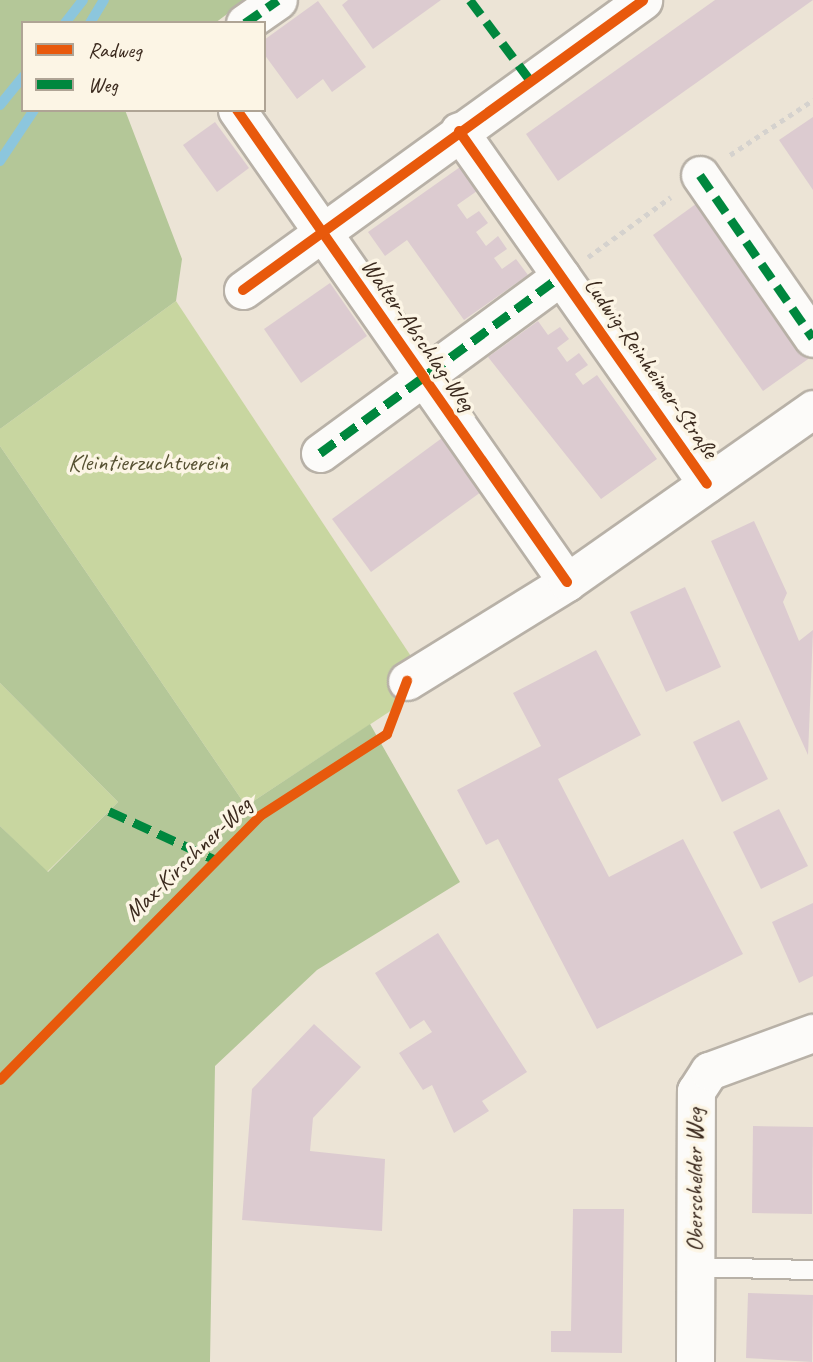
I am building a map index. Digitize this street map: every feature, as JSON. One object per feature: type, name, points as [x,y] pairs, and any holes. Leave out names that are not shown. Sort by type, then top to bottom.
[{"type":"street","points":[[249,21],[278,0]]},
{"type":"street","points":[[243,290],[320,230],[643,0]]},
{"type":"street","name":"Walter-Abschlag-Weg","points":[[238,112],[422,379],[567,582]]},
{"type":"street","name":"Ludwig-Reinheimer-Straße","points":[[459,131],[707,484]]},
{"type":"street","points":[[700,175],[813,338]]},
{"type":"street","points":[[320,453],[561,276]]},
{"type":"street","name":"Ludwig-Reinheimer-Straße","points":[[407,681],[567,582],[813,409]]},
{"type":"street","name":"Oberschelder Weg","points":[[695,1362],[696,1091],[709,1071],[813,1033]]},
{"type":"lane","points":[[695,1267],[813,1270]]},
{"type":"green space","points":[[0,0],[246,0],[218,21],[21,21],[21,112],[126,112],[182,259],[176,301],[0,429]]},
{"type":"green space","name":"Kleintierzuchtverein","points":[[176,301],[430,685],[246,806],[0,446],[0,429]]},
{"type":"green space","points":[[0,446],[246,806],[370,724],[460,882],[317,970],[215,1066],[210,1362],[0,1362],[0,826],[48,872],[118,802],[0,683]]},
{"type":"green space","points":[[0,683],[118,802],[47,872],[0,826]]},
{"type":"building","points":[[348,0],[441,0],[373,49],[342,5]]},
{"type":"building","points":[[715,0],[813,0],[558,181],[526,134]]},
{"type":"building","points":[[318,1],[366,67],[332,92],[323,79],[297,99],[266,57],[266,39]]},
{"type":"building","points":[[813,117],[813,190],[779,140]]},
{"type":"building","points":[[215,122],[249,168],[217,192],[183,145]]},
{"type":"building","points":[[470,160],[487,184],[457,205],[467,219],[479,211],[488,223],[476,232],[486,246],[498,236],[507,249],[494,258],[502,269],[516,259],[528,275],[464,320],[407,240],[385,256],[368,232]]},
{"type":"building","points":[[700,201],[811,357],[763,391],[653,235]]},
{"type":"building","points":[[330,283],[367,336],[301,383],[264,329]]},
{"type":"building","points":[[538,321],[548,335],[560,327],[569,339],[557,348],[567,362],[579,353],[588,365],[575,374],[583,385],[597,375],[657,459],[601,499],[488,357]]},
{"type":"building","points":[[442,438],[481,492],[371,572],[332,519]]},
{"type":"building","points":[[754,521],[787,593],[783,602],[799,641],[813,630],[808,755],[711,541]]},
{"type":"building","points":[[685,587],[721,667],[666,692],[630,612]]},
{"type":"building","points":[[596,650],[641,735],[558,779],[609,877],[683,839],[743,954],[597,1029],[498,839],[486,845],[457,790],[541,746],[513,693]]},
{"type":"building","points":[[739,720],[768,779],[722,802],[693,742]]},
{"type":"building","points":[[779,809],[808,866],[761,889],[733,832]]},
{"type":"building","points":[[813,903],[813,976],[799,983],[772,922]]},
{"type":"building","points":[[438,933],[527,1072],[482,1101],[489,1111],[454,1133],[432,1085],[423,1090],[399,1053],[432,1032],[424,1020],[410,1029],[375,973]]},
{"type":"building","points":[[314,1024],[361,1067],[313,1118],[310,1151],[385,1159],[382,1231],[242,1220],[252,1089]]},
{"type":"building","points":[[753,1126],[813,1127],[812,1214],[752,1213]]},
{"type":"building","points":[[573,1209],[624,1209],[622,1353],[551,1352],[551,1331],[571,1331]]},
{"type":"building","points":[[748,1293],[813,1295],[812,1362],[746,1358]]},
{"type":"waterway","points":[[67,21],[83,0]]},
{"type":"waterway","points":[[91,21],[104,0]]},
{"type":"waterway","points":[[0,105],[21,79]]},
{"type":"waterway","points":[[0,161],[33,112]]},
{"type":"marked path","points":[[248,21],[278,0]]},
{"type":"marked path","points":[[470,0],[530,80]]},
{"type":"marked path","points":[[700,175],[813,338]]},
{"type":"marked path","points":[[320,453],[561,276]]},
{"type":"marked path","points":[[109,811],[216,860]]},
{"type":"cycle path","points":[[243,290],[643,0]]},
{"type":"cycle path","points":[[238,112],[567,582]]},
{"type":"cycle path","points":[[459,131],[707,484]]},
{"type":"cycle path","name":"Max-Kirschner-Weg","points":[[0,1080],[260,816],[387,734],[407,681]]}]
